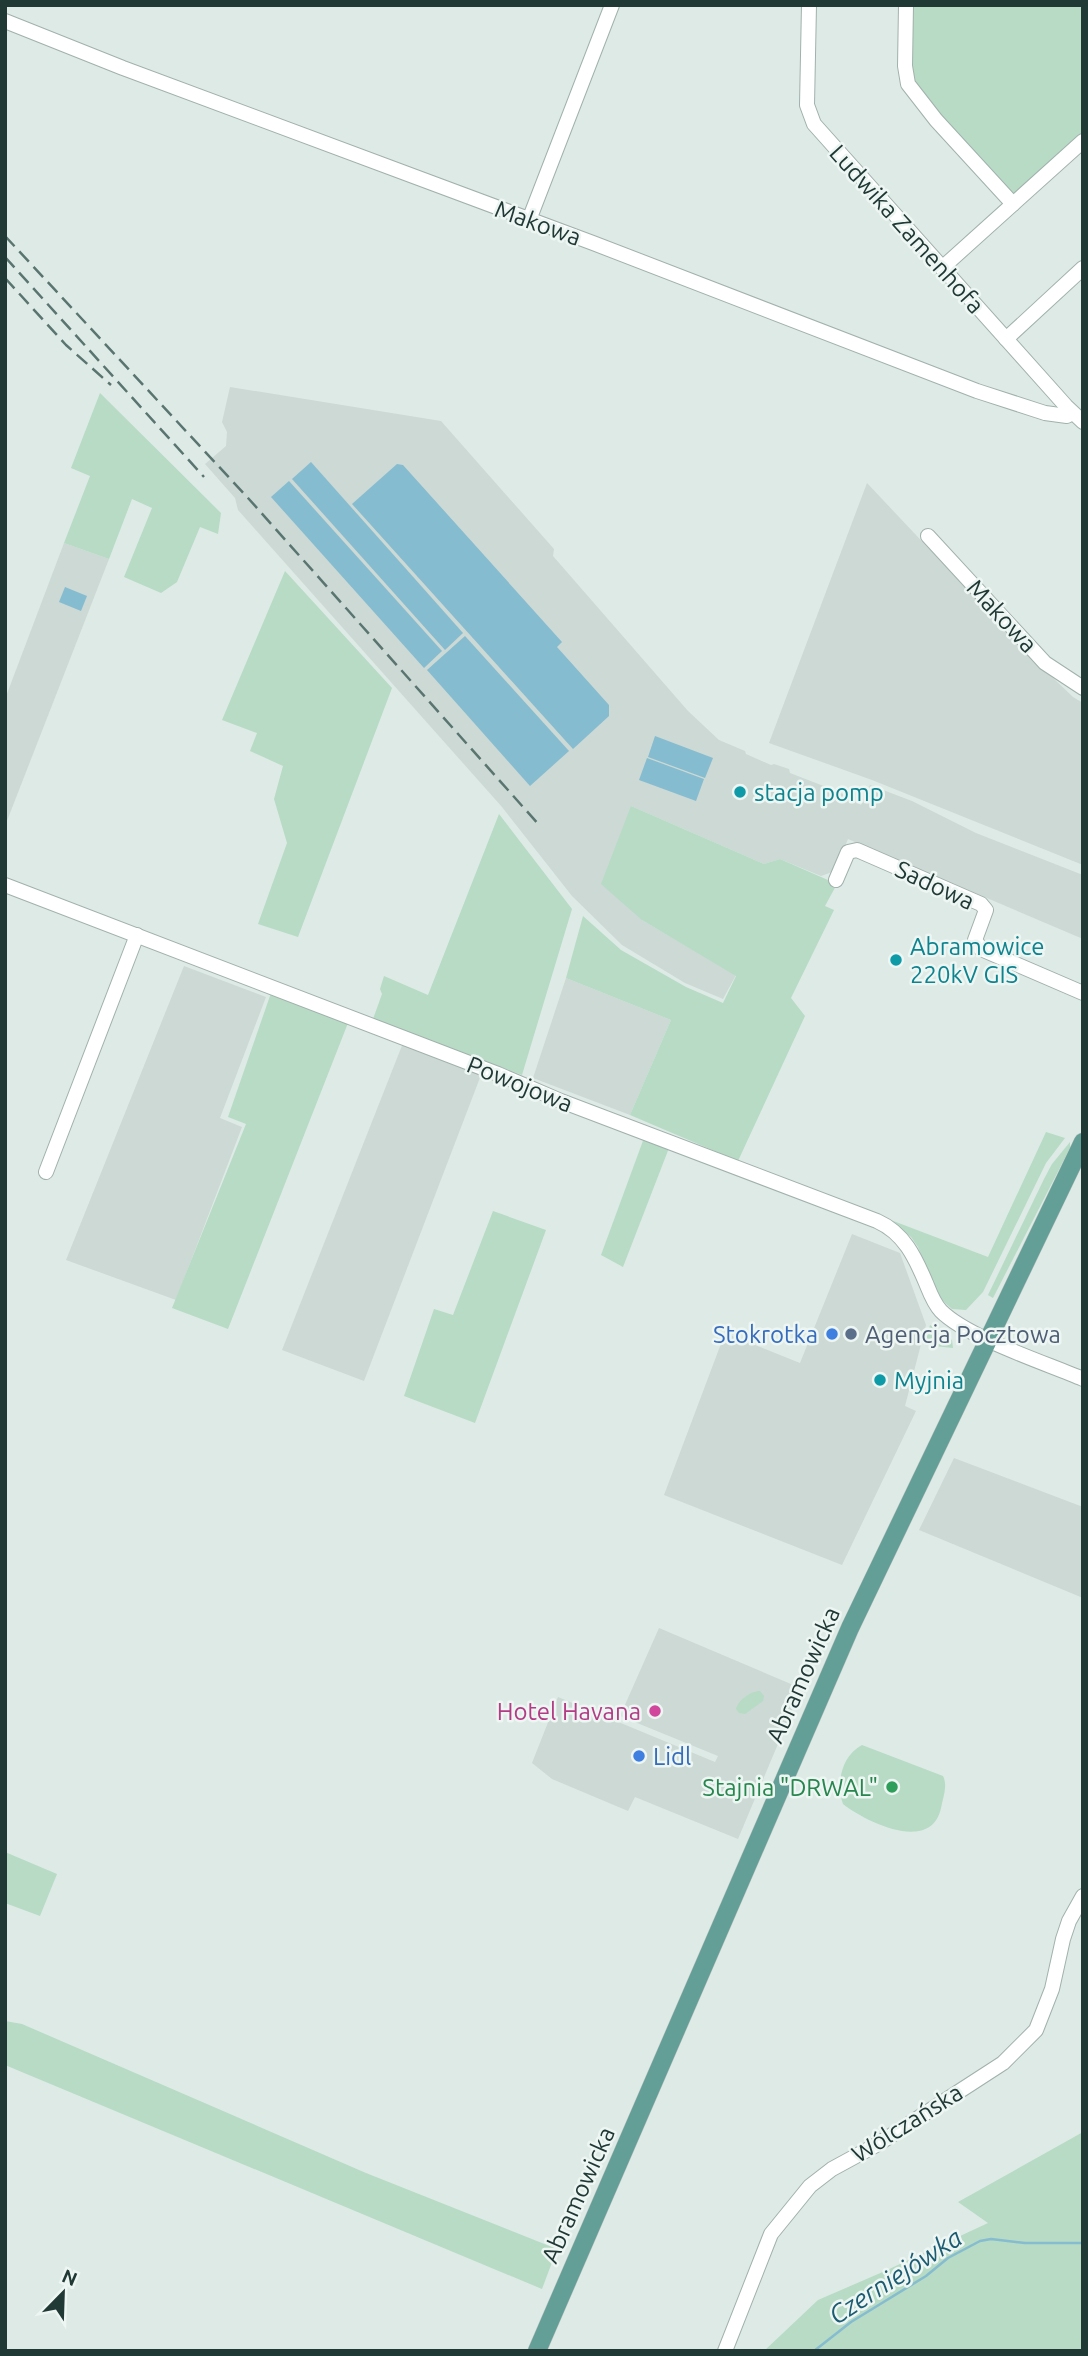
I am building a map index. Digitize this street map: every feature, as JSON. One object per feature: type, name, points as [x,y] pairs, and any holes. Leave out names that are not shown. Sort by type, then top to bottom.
[{"type":"main road","name":"Abramowicka","points":[[537,2351],[851,1626],[1083,1142]]},
{"type":"street","points":[[529,220],[612,5]]},
{"type":"street","name":"Ludwika Zamenhofa","points":[[809,5],[807,105],[814,124],[1077,417]]},
{"type":"street","points":[[906,5],[905,65],[908,84],[936,120],[1013,204]]},
{"type":"street","name":"Makowa","points":[[5,21],[977,391],[1054,416],[1077,417]]},
{"type":"street","points":[[942,268],[1083,141]]},
{"type":"street","points":[[1006,339],[1083,268]]},
{"type":"street","name":"Makowa","points":[[928,536],[1045,663],[1083,688]]},
{"type":"street","name":"Sadowa","points":[[836,880],[848,852],[857,850],[981,904],[986,910],[975,940],[981,949],[1083,993]]},
{"type":"street","name":"Powojowa","points":[[5,885],[877,1221],[894,1231],[906,1244],[938,1307],[954,1322],[1083,1379]]},
{"type":"street","points":[[46,1172],[136,936]]},
{"type":"street","name":"Wólczańska","points":[[725,2351],[771,2234],[810,2186],[832,2169],[878,2144],[1003,2063],[1036,2029],[1052,1989],[1069,1921],[1083,1896]]},
{"type":"shaded area","points":[[230,387],[441,421],[554,549],[553,556],[688,711],[719,740],[771,765],[789,769],[790,773],[839,792],[861,805],[870,785],[912,801],[976,833],[1083,875],[1083,939],[848,839],[835,871],[821,876],[780,859],[764,864],[631,806],[642,920],[736,975],[723,999],[685,983],[622,945],[572,896],[502,807],[238,510],[235,498],[205,464],[226,446],[227,432],[222,422]]},
{"type":"shaded area","points":[[867,483],[1031,657],[1073,697],[1083,703],[1083,865],[872,780],[769,743]]},
{"type":"shaded area","points":[[64,543],[109,559],[5,826],[5,699]]},
{"type":"shaded area","points":[[184,966],[266,997],[220,1118],[242,1127],[176,1300],[66,1260]]},
{"type":"shaded area","points":[[566,978],[671,1020],[630,1115],[533,1078]]},
{"type":"shaded area","points":[[403,1043],[481,1075],[364,1381],[282,1350]]},
{"type":"shaded area","points":[[852,1234],[900,1253],[926,1325],[905,1406],[916,1411],[842,1565],[664,1495],[725,1333],[800,1363]]},
{"type":"shaded area","points":[[954,1458],[1083,1507],[1083,1598],[919,1530]]},
{"type":"shaded area","points":[[659,1628],[798,1687],[791,1713],[738,1839],[635,1797],[628,1811],[552,1779],[532,1763],[558,1697],[715,1762],[718,1756],[620,1716]]},
{"type":"green space","points":[[912,5],[1083,5],[1083,132],[1014,193],[1010,193],[927,102],[912,78]]},
{"type":"green space","points":[[100,393],[221,513],[218,534],[200,527],[177,582],[161,593],[124,577],[152,508],[132,499],[109,559],[64,543],[90,476],[71,468]]},
{"type":"green space","points":[[285,571],[392,688],[298,937],[258,924],[287,843],[274,799],[283,766],[250,751],[257,733],[222,720]]},
{"type":"green space","points":[[631,806],[764,864],[780,859],[837,884],[825,906],[834,910],[791,998],[805,1016],[738,1161],[630,1115],[671,1020],[566,978],[583,916],[621,950],[686,987],[723,1003],[736,976],[642,920],[601,884]]},
{"type":"green space","points":[[499,814],[572,909],[522,1075],[373,1019],[382,994],[380,989],[384,976],[428,995]]},
{"type":"green space","points":[[271,993],[348,1023],[228,1329],[172,1308],[246,1124],[228,1117]]},
{"type":"green space","points":[[1046,1132],[1065,1138],[1046,1163],[983,1292],[966,1310],[952,1309],[936,1295],[918,1247],[911,1237],[888,1219],[988,1257]]},
{"type":"green space","points":[[644,1138],[669,1148],[623,1267],[601,1255]]},
{"type":"green space","points":[[1070,1142],[1070,1148],[993,1298],[988,1295],[1044,1179]]},
{"type":"green space","points":[[493,1211],[546,1230],[475,1423],[404,1396],[434,1309],[453,1315]]},
{"type":"green space","points":[[930,1325],[952,1340],[953,1348],[925,1345]]},
{"type":"green space","points":[[760,1691],[764,1696],[763,1701],[745,1714],[739,1713],[736,1709],[742,1699]]},
{"type":"green space","name":"Stajnia \"DRWAL\"","points":[[862,1745],[943,1776],[945,1792],[935,1822],[925,1829],[912,1832],[897,1830],[867,1819],[843,1804],[840,1788],[842,1771],[849,1756]]},
{"type":"green space","points":[[5,1852],[57,1874],[40,1916],[5,1903]]},
{"type":"green space","points":[[5,2021],[22,2024],[366,2173],[557,2249],[542,2289],[5,2065]]},
{"type":"green space","points":[[1083,2132],[1083,2351],[764,2351],[818,2300],[988,2223],[958,2202]]},
{"type":"water","points":[[311,462],[463,633],[445,650],[292,479]]},
{"type":"water","points":[[397,464],[403,465],[562,642],[557,647],[609,705],[609,716],[573,749],[352,504]]},
{"type":"water","points":[[289,481],[442,651],[424,668],[271,497]]},
{"type":"water","points":[[65,587],[87,596],[81,611],[59,602]]},
{"type":"water","points":[[465,636],[569,751],[530,786],[427,670]]},
{"type":"water","points":[[655,736],[713,758],[705,778],[648,757]]},
{"type":"water","points":[[647,758],[704,779],[696,801],[639,780]]},
{"type":"waterway","name":"Czerniejówka","points":[[814,2351],[851,2322],[926,2276],[948,2258],[980,2241],[991,2239],[1025,2243],[1083,2243]]},
{"type":"railway","points":[[5,236],[248,498],[540,826]]},
{"type":"railway","points":[[5,257],[204,477]]},
{"type":"railway","points":[[5,278],[66,345],[111,385]]},
{"type":"place","name":"stacja pomp","points":[[740,792]]},
{"type":"place","name":"Abramowice 220kV GIS","points":[[896,960]]},
{"type":"place","name":"Stokrotka","points":[[832,1334]]},
{"type":"place","name":"Agencja Pocztowa","points":[[851,1334]]},
{"type":"place","name":"Myjnia","points":[[880,1380]]},
{"type":"place","name":"Hotel Havana","points":[[655,1711]]},
{"type":"place","name":"Lidl","points":[[639,1756]]},
{"type":"place","name":"Stajnia \"DRWAL\"","points":[[892,1787]]}]
